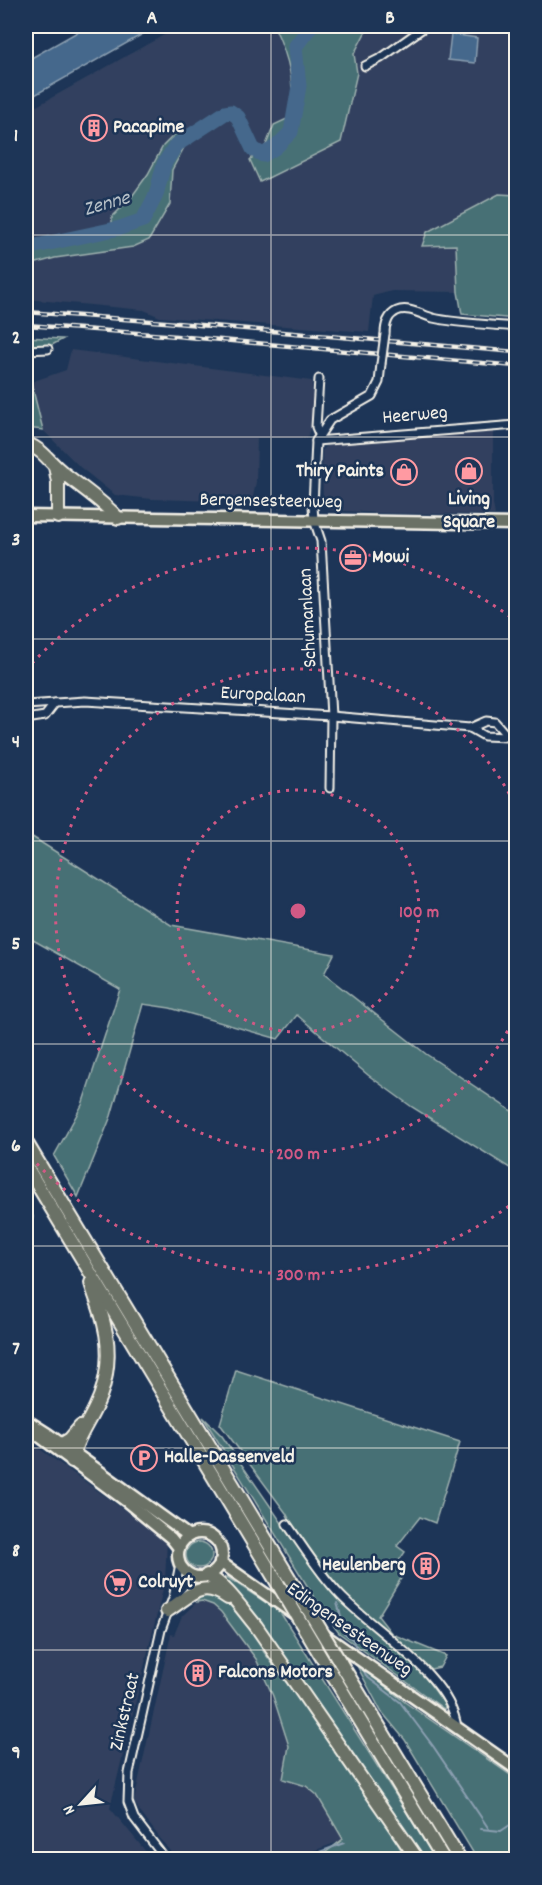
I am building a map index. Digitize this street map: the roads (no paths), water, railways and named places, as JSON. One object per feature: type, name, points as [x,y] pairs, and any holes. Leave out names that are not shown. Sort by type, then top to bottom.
[{"type":"highway","points":[[26,443],[39,448],[55,466],[103,503],[118,518]]},
{"type":"highway","points":[[55,466],[58,482],[58,517]]},
{"type":"highway","points":[[26,1142],[124,1318],[278,1584],[444,1860]]},
{"type":"highway","points":[[26,1166],[84,1262],[124,1318],[302,1599],[460,1860]]},
{"type":"highway","points":[[72,1457],[105,1384],[108,1362],[105,1327],[84,1262]]},
{"type":"highway","points":[[62,1444],[70,1439],[97,1405]]},
{"type":"highway","points":[[207,1575],[227,1589],[256,1626],[418,1860]]},
{"type":"highway","points":[[167,1611],[194,1591],[212,1589],[239,1606]]},
{"type":"main road","name":"Bergensesteenweg","points":[[26,516],[516,524]]},
{"type":"main road","points":[[26,1420],[62,1444],[72,1457],[171,1538],[179,1548]]},
{"type":"main road","points":[[26,1427],[189,1536]]},
{"type":"main road","points":[[201,1533],[214,1538],[221,1549],[217,1568],[207,1575],[194,1575],[187,1572],[180,1564],[179,1548],[189,1536],[201,1533]]},
{"type":"main road","name":"Edingensesteenweg","points":[[220,1562],[516,1769]]},
{"type":"street","points":[[365,66],[381,58],[426,26]]},
{"type":"street","points":[[317,438],[330,420],[372,396],[379,382],[385,325],[396,311],[405,309],[434,318],[516,327]]},
{"type":"street","points":[[26,350],[48,349]]},
{"type":"street","name":"Schumanlaan","points":[[319,379],[313,490],[314,520],[321,541],[331,716],[330,788]]},
{"type":"street","name":"Heerweg","points":[[317,438],[516,425]]},
{"type":"street","name":"Europalaan","points":[[26,705],[85,701],[331,716],[470,728],[484,736],[512,738]]},
{"type":"street","name":"Europalaan","points":[[26,719],[45,716],[55,703]]},
{"type":"street","name":"Europalaan","points":[[470,728],[486,721],[495,722],[512,738]]},
{"type":"street","name":"Edingensesteenweg","points":[[287,1524],[341,1597],[423,1668],[450,1701],[457,1728]]},
{"type":"street","name":"Zinkstraat","points":[[166,1860],[134,1818],[128,1802],[129,1773],[180,1564]]},
{"type":"street","name":"Zinkstraat","points":[[173,1598],[194,1575]]},
{"type":"waterway","name":"Zenne","points":[[26,248],[120,228],[143,220],[156,195],[164,164],[176,145],[225,113],[231,112],[238,117],[253,149],[263,155],[276,147],[291,132],[299,86],[295,47],[311,26]]},
{"type":"waterway","points":[[337,1603],[343,1632],[353,1640],[358,1654]]},
{"type":"waterway","points":[[363,1668],[366,1676],[400,1702],[489,1829]]},
{"type":"waterway","points":[[481,1829],[501,1831],[516,1821]]},
{"type":"waterway","points":[[298,1860],[344,1843]]},
{"type":"railway","points":[[26,312],[516,352]]},
{"type":"railway","points":[[26,325],[516,366]]},
{"type":"place","name":"Pacapime","points":[[94,128]]},
{"type":"place","name":"Living Square","points":[[469,471]]},
{"type":"place","name":"Thiry Paints","points":[[404,472]]},
{"type":"place","name":"Mowi","points":[[353,558]]},
{"type":"place","name":"Halle-Dassenveld","points":[[144,1458]]},
{"type":"place","name":"Heulenberg","points":[[426,1566]]},
{"type":"place","name":"Colruyt","points":[[118,1583]]},
{"type":"place","name":"Falcons Motors","points":[[198,1673]]}]
